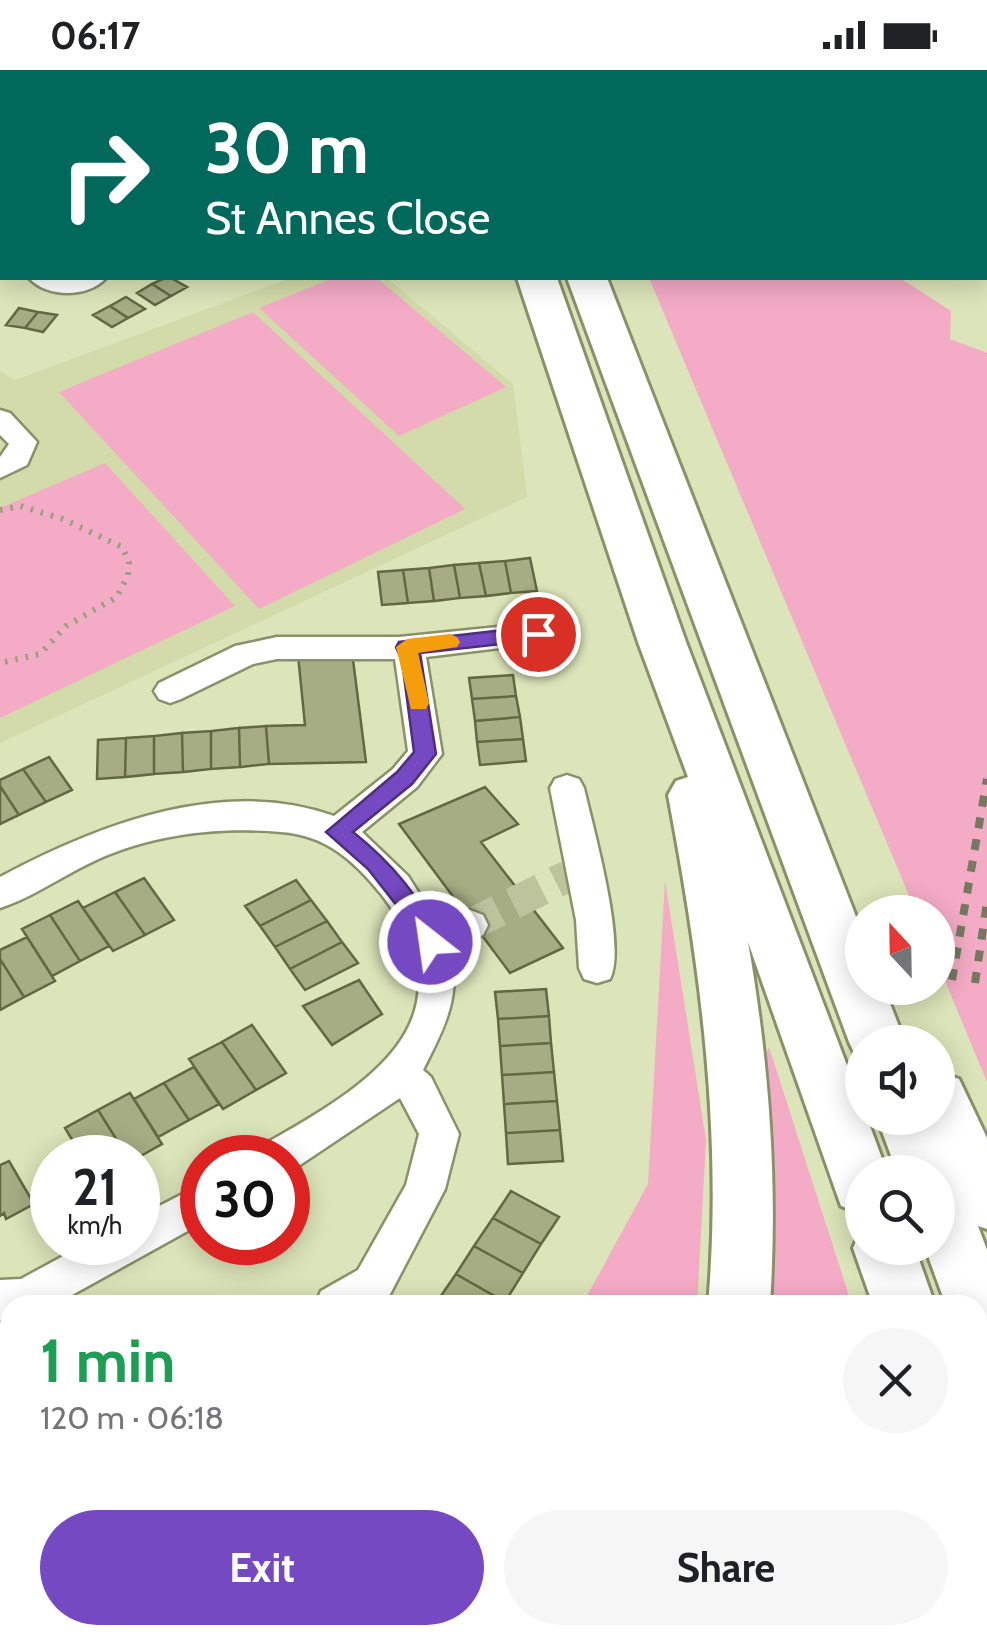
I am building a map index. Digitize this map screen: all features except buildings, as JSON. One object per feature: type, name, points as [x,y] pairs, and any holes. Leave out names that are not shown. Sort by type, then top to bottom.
[{"type":"highway","points":[[537,280],[662,642],[786,966],[851,1155]]},
{"type":"highway","points":[[588,280],[871,1025]]},
{"type":"highway","points":[[610,280],[683,442],[859,895]]},
{"type":"highway","points":[[662,642],[714,896],[735,1026],[745,1133],[746,1212],[741,1295]]},
{"type":"highway","points":[[955,1133],[987,1202]]},
{"type":"highway","points":[[955,1246],[973,1295]]},
{"type":"highway","points":[[890,1265],[900,1295]]},
{"type":"street","points":[[46,280],[80,286],[90,280]]},
{"type":"street","points":[[0,420],[23,442],[18,459],[0,469]]},
{"type":"street","points":[[170,691],[246,654],[277,648],[407,647],[538,634]]},
{"type":"street","points":[[337,832],[404,778],[425,754],[407,647]]},
{"type":"street","points":[[567,788],[577,871],[597,968]]},
{"type":"street","points":[[0,894],[122,836],[219,819],[306,821],[337,832],[376,863],[417,914],[430,942],[439,981],[427,1028],[401,1074],[310,1137]]},
{"type":"street","points":[[430,942],[470,926]]},
{"type":"street","points":[[354,1295],[374,1284],[425,1189],[439,1134],[417,1089],[401,1074]]},
{"type":"street","points":[[30,1295],[86,1265]]},
{"type":"path","points":[[0,510],[20,506],[63,519],[122,547],[129,562],[128,576],[118,596],[66,626],[40,654],[0,664]]},
{"type":"shaded area","points":[[286,280],[389,280],[513,384],[527,497],[0,743],[0,371],[15,380]]},
{"type":"shaded area","points":[[328,280],[379,280],[506,387],[399,436],[259,308]]},
{"type":"shaded area","points":[[650,280],[903,280],[951,311],[950,339],[987,353],[987,1082],[955,1005],[955,895],[909,895]]},
{"type":"shaded area","points":[[253,312],[465,509],[259,609],[59,392]]},
{"type":"shaded area","points":[[105,463],[235,606],[0,718],[0,508]]},
{"type":"shaded area","points":[[665,881],[706,1140],[698,1295],[587,1295],[648,1184]]},
{"type":"shaded area","points":[[769,1047],[849,1295],[762,1295],[772,1136],[765,1055]]},
{"type":"tunnel","points":[[470,925],[568,876]]},
{"type":"railway","points":[[955,963],[987,779]]},
{"type":"railway","points":[[975,983],[987,902]]},
{"type":"slow traffic","points":[[419,703],[407,647],[450,642]]},
{"type":"route","points":[[430,942],[417,914],[376,863],[337,832],[404,778],[425,754],[407,647],[538,634]]}]
